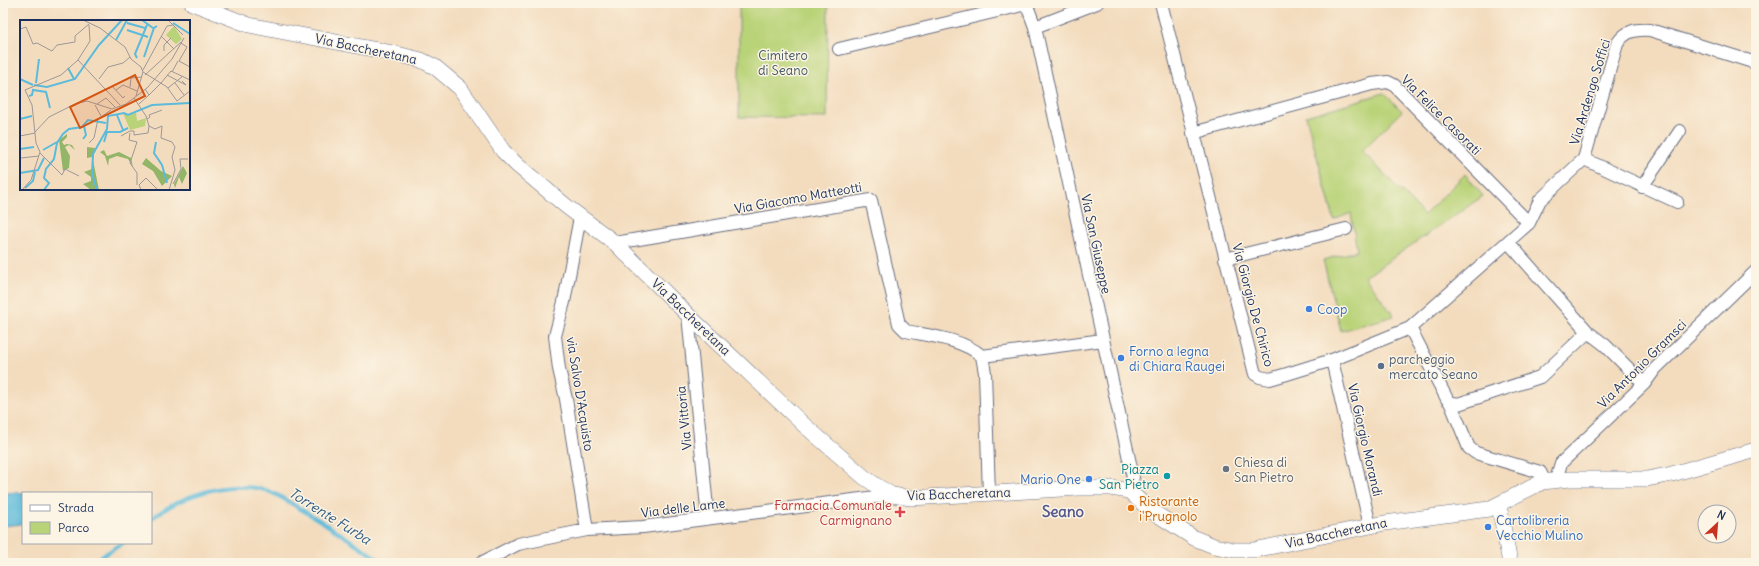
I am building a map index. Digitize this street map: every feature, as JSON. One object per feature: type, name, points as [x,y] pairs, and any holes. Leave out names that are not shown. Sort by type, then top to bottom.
[{"type":"street","name":"Via Baccheretana","points":[[192,3],[249,25],[393,53],[421,60],[435,67],[460,88],[503,151],[517,165],[615,243],[688,315],[804,425],[864,477],[892,495],[910,498],[1080,488],[1130,487],[1150,510],[1194,538],[1214,546],[1234,550],[1254,550],[1370,526],[1443,514],[1489,509],[1533,486],[1551,481],[1647,478],[1679,473],[1756,450]]},
{"type":"street","points":[[839,49],[1026,3]]},
{"type":"street","name":"Via San Giuseppe","points":[[1026,3],[1035,27],[1133,477],[1130,487]]},
{"type":"street","points":[[1035,27],[1097,3]]},
{"type":"street","name":"Via Giorgio De Chirico","points":[[1161,3],[1255,374],[1260,377],[1270,379],[1332,360],[1410,328],[1508,242]]},
{"type":"street","name":"Via Ardengo Soffici","points":[[1529,223],[1540,200],[1584,159],[1617,44],[1625,34],[1637,30],[1650,30],[1756,63]]},
{"type":"street","name":"Via Felice Casorati","points":[[1193,132],[1372,84],[1388,82],[1394,85],[1529,223]]},
{"type":"street","points":[[1642,187],[1680,131]]},
{"type":"street","points":[[1584,159],[1677,202]]},
{"type":"street","name":"Via Giacomo Matteotti","points":[[615,243],[871,200],[899,324],[906,331],[961,344],[974,349],[982,356]]},
{"type":"street","name":"via Salvo D'Acquisto","points":[[580,216],[564,302],[555,336],[559,369],[566,399],[587,530]]},
{"type":"street","points":[[1529,223],[1508,242],[1588,332],[1605,345],[1644,384]]},
{"type":"street","points":[[1225,259],[1346,229]]},
{"type":"street","name":"Via Antonio Gramsci","points":[[1551,481],[1561,462],[1644,384],[1655,369],[1756,271]]},
{"type":"street","name":"Via Vittoria","points":[[688,315],[708,518]]},
{"type":"street","points":[[1410,328],[1454,403],[1469,448],[1476,453],[1540,472],[1551,481]]},
{"type":"street","points":[[1454,403],[1540,377],[1588,332]]},
{"type":"street","points":[[989,494],[982,356],[1103,340]]},
{"type":"street","name":"Via Giorgio Morandi","points":[[1332,360],[1370,526]]},
{"type":"street","name":"Via delle Lame","points":[[481,563],[518,544],[587,530],[643,527],[850,502],[892,495]]},
{"type":"street","points":[[1499,505],[1510,563]]},
{"type":"green space","name":"Cimitero di Seano","points":[[739,3],[828,3],[827,118],[739,117]]},
{"type":"green space","points":[[1384,93],[1402,111],[1362,151],[1424,215],[1465,174],[1483,196],[1365,277],[1394,316],[1341,331],[1323,260],[1357,251],[1351,213],[1334,220],[1306,116]]},
{"type":"water","points":[[3,493],[22,493],[22,524],[3,526]]},
{"type":"waterway","name":"Torrente Furba","points":[[152,518],[176,503],[205,492],[220,488],[250,487],[269,491],[277,495],[319,520],[384,563]]},
{"type":"waterway","name":"Torrente Furba","points":[[91,563],[121,544]]},
{"type":"place","name":"Coop","points":[[1309,309]]},
{"type":"place","name":"Forno a legna di Chiara Raugei","points":[[1121,358]]},
{"type":"place","name":"parcheggio mercato Seano","points":[[1381,366]]},
{"type":"place","name":"Chiesa di San Pietro","points":[[1226,469]]},
{"type":"place","name":"Piazza San Pietro","points":[[1167,476]]},
{"type":"place","name":"Mario One","points":[[1089,479]]},
{"type":"place","name":"Ristorante i'Prugnolo","points":[[1131,508]]},
{"type":"place","name":"Farmacia Comunale Carmignano","points":[[900,512]]},
{"type":"place","name":"Cartolibreria Vecchio Mulino","points":[[1488,527]]},
{"type":"district","name":"Seano","points":[[1063,511]]}]
